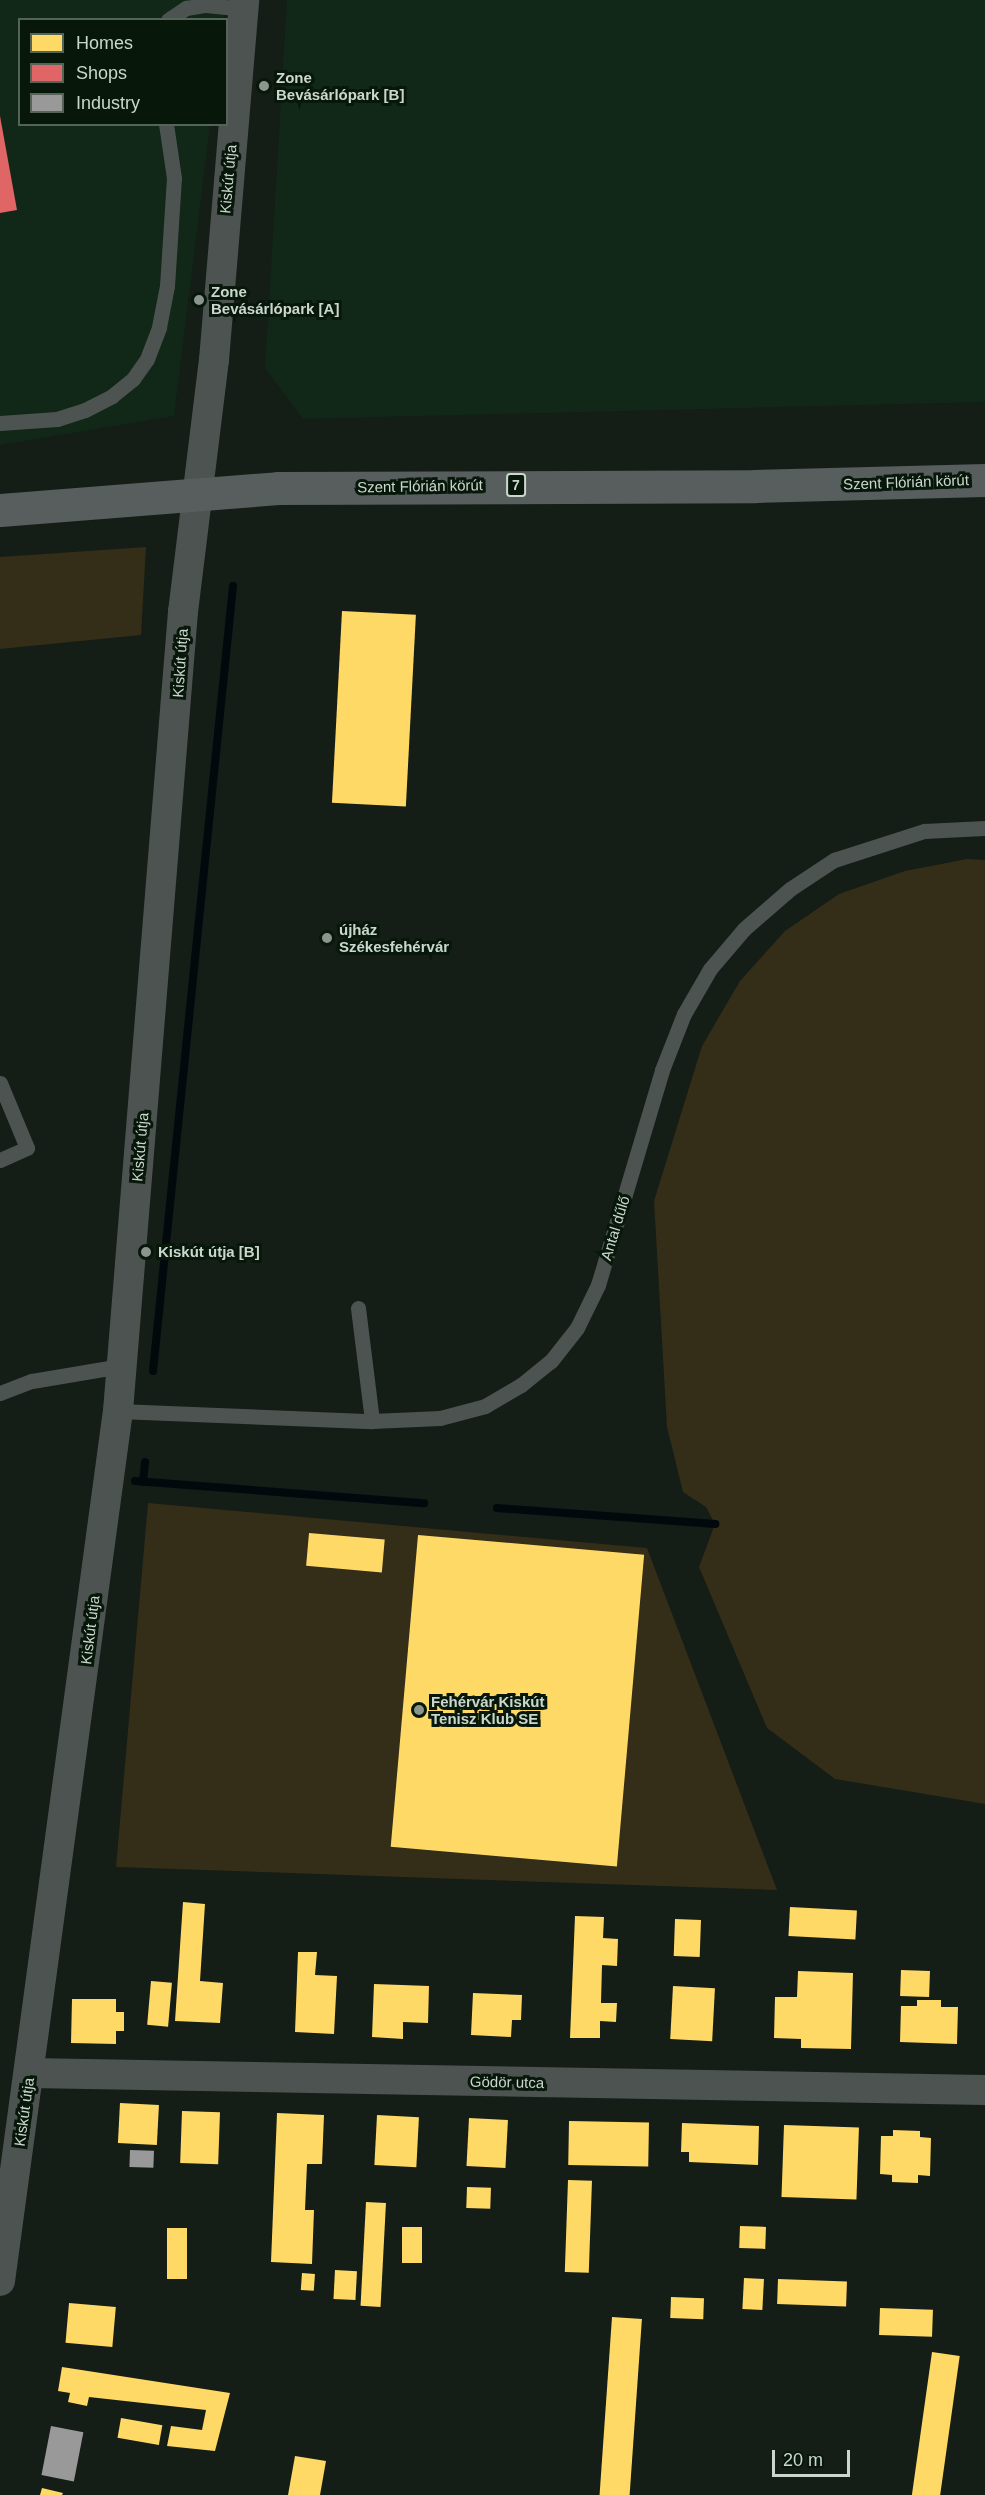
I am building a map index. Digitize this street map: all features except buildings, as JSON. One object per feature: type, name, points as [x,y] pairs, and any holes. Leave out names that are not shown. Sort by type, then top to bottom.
[{"type":"main road","name":"Szent Flórián körút","points":[[0,510],[278,488],[755,486],[985,480]]},
{"type":"street","name":"Kiskút útja","points":[[0,2281],[118,1411],[183,612],[214,360],[243,4]]},
{"type":"street","name":"Gödör utca","points":[[30,2073],[985,2090]]},
{"type":"lane","points":[[170,18],[182,4],[243,4]]},
{"type":"lane","points":[[0,423],[57,418],[85,410],[112,396],[133,379],[147,359],[159,327],[167,286],[174,178],[166,126]]},
{"type":"lane","name":"Antal dűlő","points":[[118,1411],[372,1421],[440,1418],[485,1406],[550,1361],[577,1328],[598,1285],[662,1070],[684,1014],[710,969],[744,928],[790,889],[834,860],[924,831],[985,828]]},
{"type":"lane","points":[[0,1083],[27,1148],[0,1160]]},
{"type":"lane","points":[[358,1308],[372,1421]]},
{"type":"lane","points":[[0,1392],[32,1381],[121,1366]]},
{"type":"shaded area","points":[[0,0],[225,0],[223,18],[18,18],[18,126],[210,126],[174,416],[0,445]]},
{"type":"shaded area","points":[[287,0],[985,0],[985,402],[303,419],[265,368]]},
{"type":"shaded area","points":[[146,547],[141,635],[0,649],[0,557]]},
{"type":"shaded area","points":[[967,859],[985,860],[985,1804],[835,1779],[767,1728],[699,1567],[715,1524],[706,1507],[683,1492],[667,1427],[654,1201],[702,1046],[740,981],[785,931],[839,894],[905,871]]},
{"type":"shaded area","name":"Fehérvár Kiskút Tenisz Klub SE","points":[[148,1503],[647,1548],[777,1890],[116,1867]]},
{"type":"waterway","points":[[153,1371],[233,586]]},
{"type":"waterway","points":[[143,1482],[145,1462]]},
{"type":"waterway","points":[[135,1481],[424,1503]]},
{"type":"waterway","points":[[497,1508],[715,1524]]},
{"type":"place","name":"Zone Bevásárlópark [B]","points":[[264,86]]},
{"type":"place","name":"Zone Bevásárlópark [A]","points":[[199,300]]},
{"type":"place","name":"újház Székesfehérvár","points":[[327,938]]},
{"type":"place","name":"Kiskút útja [B]","points":[[146,1252]]},
{"type":"place","name":"Fehérvár Kiskút Tenisz Klub SE","points":[[419,1710]]}]
